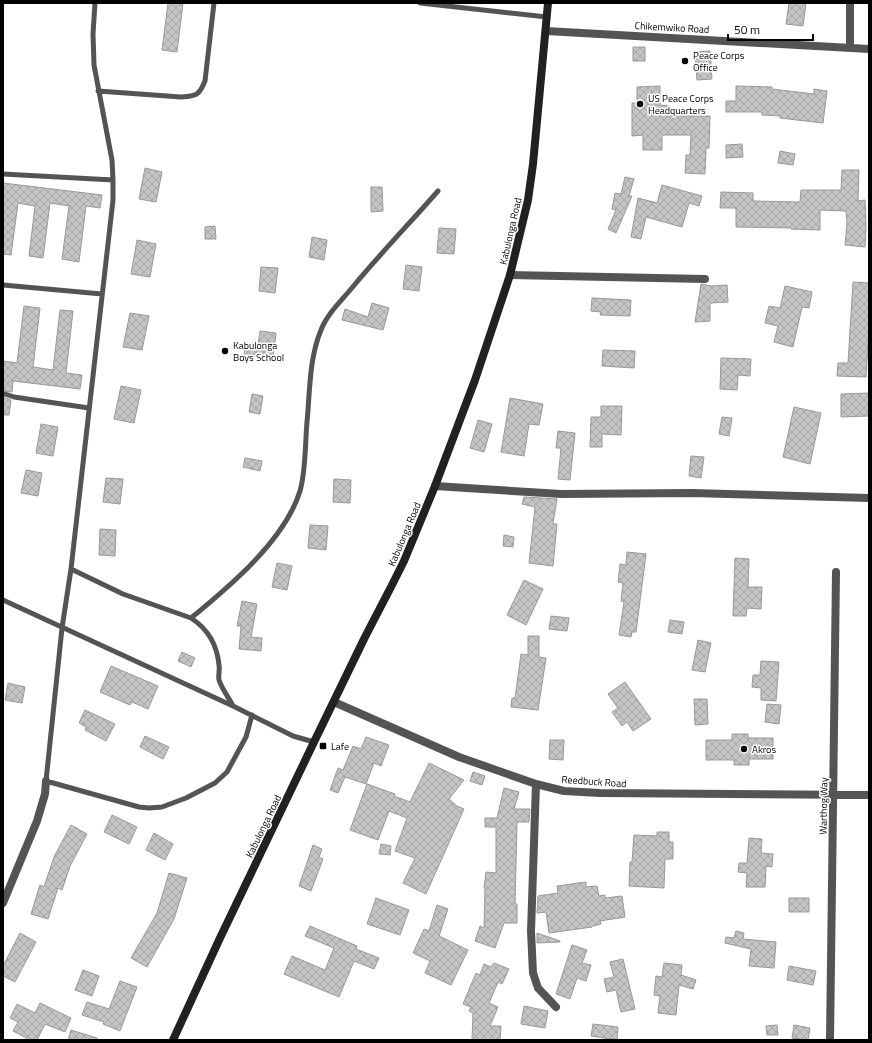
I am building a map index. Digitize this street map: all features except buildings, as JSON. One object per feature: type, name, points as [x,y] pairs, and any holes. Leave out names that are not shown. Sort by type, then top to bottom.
[{"type":"main road","name":"Kabulonga Road","points":[[173,1040],[314,742],[392,585],[435,486],[478,372],[510,275],[528,200],[533,164],[548,3]]},
{"type":"street","points":[[850,3],[850,48]]},
{"type":"street","name":"Chikemwiko Road","points":[[546,31],[869,49]]},
{"type":"street","points":[[510,275],[705,279]]},
{"type":"street","points":[[435,486],[561,494],[692,493],[869,498]]},
{"type":"street","name":"Warthog Way","points":[[830,1040],[836,572]]},
{"type":"street","name":"Reedbuck Road","points":[[334,702],[459,757],[536,784],[564,790],[600,793],[869,795]]},
{"type":"street","points":[[3,903],[37,820],[45,794],[46,781]]},
{"type":"street","points":[[536,784],[531,931],[533,973],[538,988],[556,1007]]},
{"type":"lane","points":[[95,3],[93,42],[94,65],[112,160],[113,200],[71,569],[62,628],[46,781],[139,807],[162,807],[186,798],[215,783],[227,772],[246,737],[252,715]]},
{"type":"lane","points":[[98,91],[181,96],[194,96],[201,92],[205,81],[214,3]]},
{"type":"lane","points":[[420,3],[547,17]]},
{"type":"lane","points":[[3,174],[113,180]]},
{"type":"lane","points":[[191,618],[212,601],[258,558],[285,524],[294,507],[300,489],[304,467],[312,362],[316,343],[322,328],[331,313],[366,270],[438,192]]},
{"type":"lane","points":[[3,286],[102,294]]},
{"type":"lane","points":[[5,394],[14,397],[89,408]]},
{"type":"lane","points":[[71,569],[130,596],[191,618],[200,624],[208,632],[218,657],[220,669],[219,680],[233,706]]},
{"type":"lane","points":[[3,600],[62,628],[127,656],[293,736],[314,742]]},
{"type":"place","name":"Peace Corps Office","points":[[685,61]]},
{"type":"place","name":"US Peace Corps Headquarters","points":[[640,104]]},
{"type":"place","name":"Kabulonga Boys School","points":[[225,351]]},
{"type":"place","name":"Lafe","points":[[323,746]]},
{"type":"place","name":"Akros","points":[[744,749]]}]
